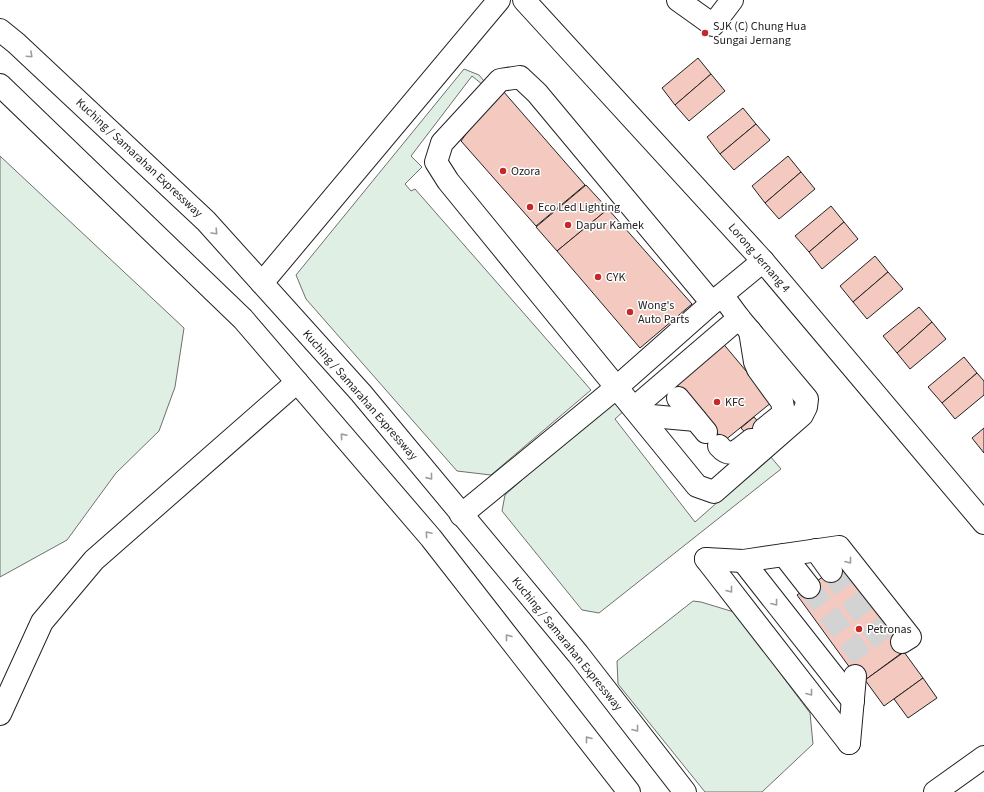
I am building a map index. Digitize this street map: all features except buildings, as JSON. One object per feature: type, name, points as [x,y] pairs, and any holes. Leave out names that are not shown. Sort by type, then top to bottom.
[{"type":"main road","points":[[262,283],[499,0]]},
{"type":"main road","name":"Lorong Jernang 4","points":[[524,0],[763,261],[984,523]]},
{"type":"main road","points":[[678,0],[713,25],[732,0]]},
{"type":"main road","name":"Kuching / Samarahan Expressway","points":[[0,30],[16,43],[206,221],[262,283],[360,393],[578,654],[685,792]]},
{"type":"main road","points":[[520,77],[537,93],[717,299],[744,325],[807,399],[806,407],[802,415],[714,492],[698,486],[448,181],[436,162],[442,143],[500,80],[520,77]]},
{"type":"main road","points":[[0,85],[243,319],[431,538],[629,792]]},
{"type":"main road","points":[[461,515],[617,387],[717,299],[763,261]]},
{"type":"main road","points":[[638,411],[670,388],[744,325]]},
{"type":"main road","points":[[670,388],[707,433],[724,452],[728,453],[736,451],[784,413],[782,402],[758,369],[744,325]]},
{"type":"main road","points":[[0,714],[42,622],[94,560],[297,382]]},
{"type":"main road","points":[[638,411],[707,433]]},
{"type":"main road","points":[[855,676],[848,743],[706,559],[743,561],[839,547],[910,637],[902,642]]},
{"type":"main road","points":[[816,550],[831,571]]},
{"type":"main road","points":[[784,555],[809,587]]},
{"type":"main road","points":[[743,561],[852,701]]},
{"type":"main road","points":[[935,792],[984,757]]},
{"type":"green space","points":[[464,69],[479,75],[484,81],[483,85],[472,76],[411,156],[422,167],[405,184],[411,191],[415,189],[591,390],[491,475],[457,471],[306,299],[296,275]]},
{"type":"green space","points":[[0,156],[184,328],[175,387],[159,431],[116,473],[67,540],[0,577]]},
{"type":"green space","points":[[618,402],[626,409],[615,419],[695,522],[770,456],[781,469],[599,613],[582,610],[502,511],[505,495],[606,405]]},
{"type":"green space","points":[[693,601],[734,612],[810,713],[813,744],[762,792],[705,792],[618,684],[617,661]]},
{"type":"tunnel","points":[[831,571],[890,651]]},
{"type":"tunnel","points":[[809,587],[868,666]]},
{"type":"place","name":"SJK (C) Chung Hua Sungai Jernang","points":[[705,33]]},
{"type":"place","name":"Ozora","points":[[503,171]]},
{"type":"place","name":"Eco Led Lighting","points":[[530,207]]},
{"type":"place","name":"Dapur Kamek","points":[[568,225]]},
{"type":"place","name":"CYK","points":[[598,277]]},
{"type":"place","name":"Wong's Auto Parts","points":[[630,312]]},
{"type":"place","name":"KFC","points":[[717,402]]},
{"type":"place","name":"Petronas","points":[[859,629]]}]
